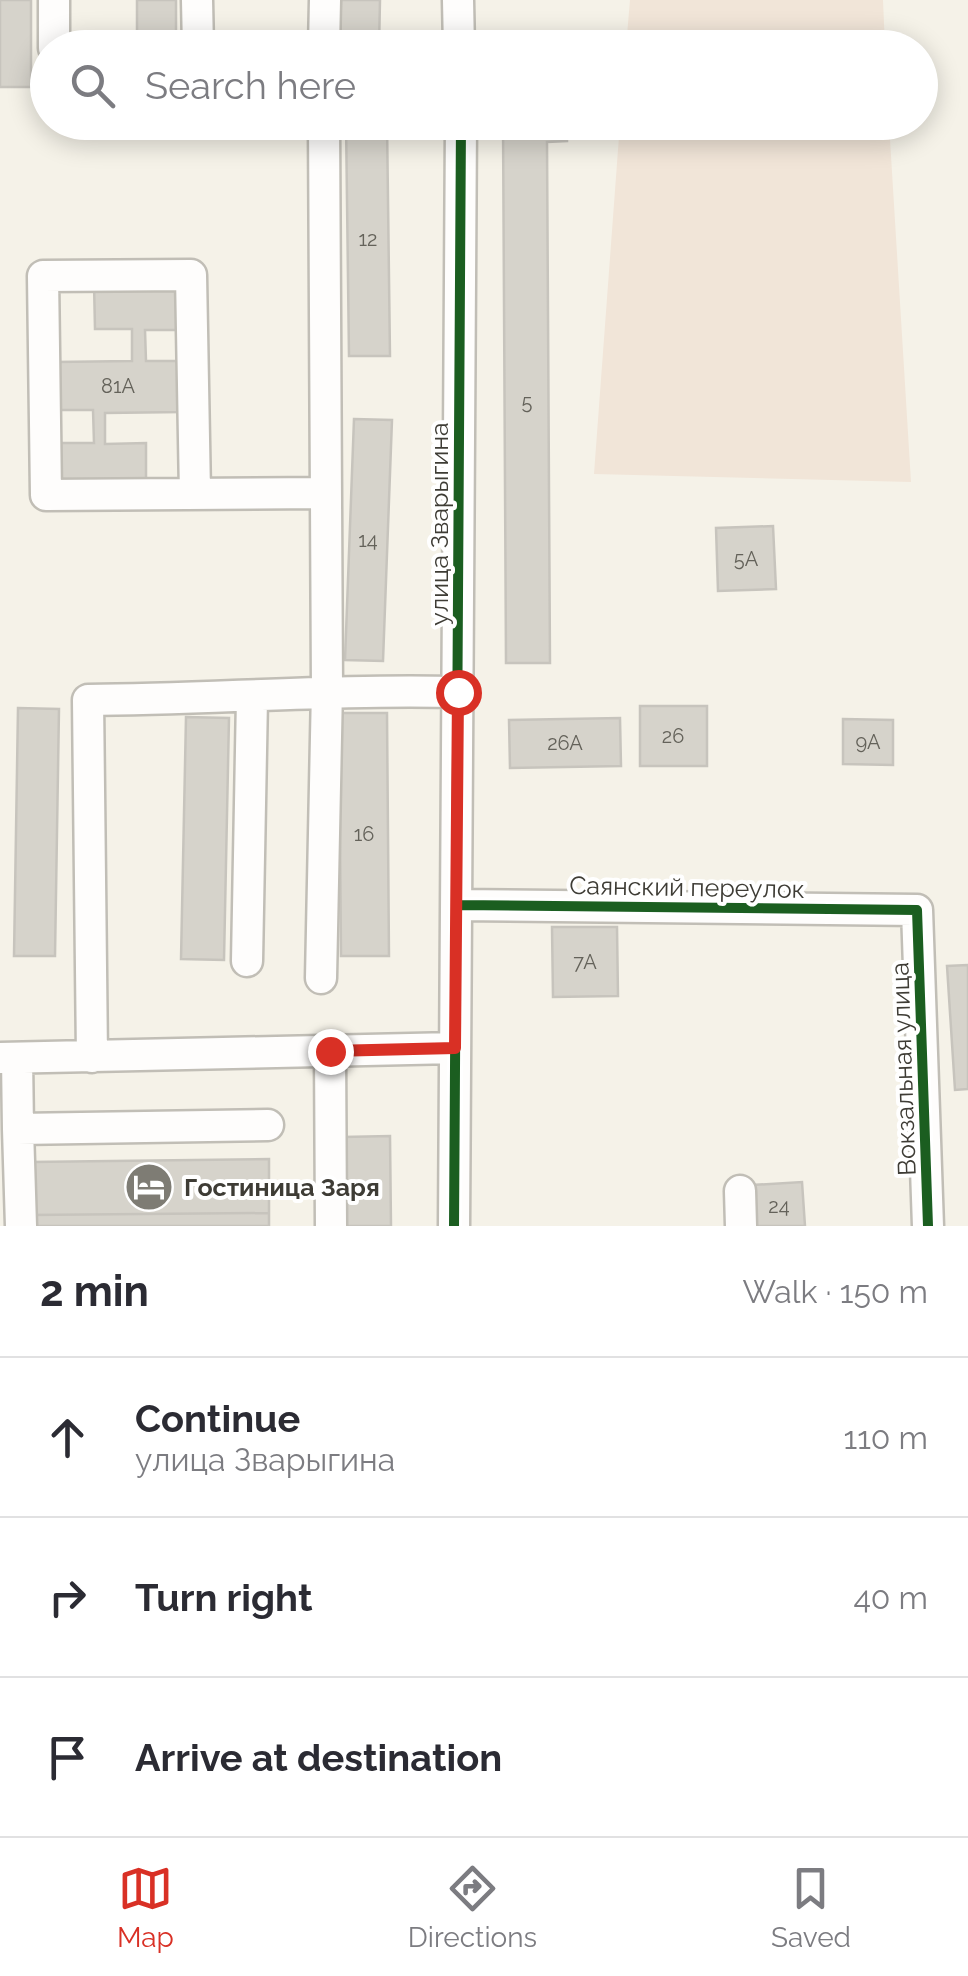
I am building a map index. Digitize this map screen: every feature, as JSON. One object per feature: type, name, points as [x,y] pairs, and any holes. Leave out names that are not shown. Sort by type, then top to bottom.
[{"type":"street","points":[[54,0],[54,30]]},
{"type":"street","points":[[197,0],[198,30]]},
{"type":"street","points":[[324,30],[325,0]]},
{"type":"street","points":[[458,0],[459,30]]},
{"type":"street","points":[[321,978],[328,689],[324,140]]},
{"type":"street","name":"улица Зварыгина","points":[[454,1226],[460,140]]},
{"type":"street","points":[[195,494],[191,275],[43,276],[46,495],[195,494],[324,493]]},
{"type":"street","points":[[92,1056],[88,700],[252,698],[328,689],[458,692]]},
{"type":"street","points":[[247,961],[252,698]]},
{"type":"street","name":"Саянский переулок","points":[[457,905],[917,910]]},
{"type":"street","name":"Вокзальная улица","points":[[917,910],[928,1226]]},
{"type":"street","points":[[20,1226],[18,1129],[8,1058],[455,1048]]},
{"type":"street","points":[[330,1051],[331,1226]]},
{"type":"street","points":[[18,1129],[268,1125]]},
{"type":"street","points":[[740,1191],[741,1226]]},
{"type":"shaded area","points":[[630,0],[883,0],[884,30],[627,30]]},
{"type":"shaded area","points":[[619,140],[890,140],[911,482],[594,474]]},
{"type":"building","points":[[0,0],[31,0],[30,87],[0,87]]},
{"type":"building","points":[[137,0],[176,0],[176,30],[137,30]]},
{"type":"building","points":[[341,0],[380,0],[379,30],[340,30]]},
{"type":"building","points":[[346,140],[387,140],[390,356],[349,356]]},
{"type":"building","points":[[503,140],[567,140],[547,142],[550,663],[506,663]]},
{"type":"building","points":[[94,283],[183,283],[184,330],[145,330],[146,361],[181,361],[182,412],[105,413],[105,444],[146,443],[146,490],[51,491],[50,443],[94,443],[93,410],[55,410],[55,362],[132,361],[132,329],[95,329]]},
{"type":"building","points":[[354,419],[392,420],[383,661],[345,660]]},
{"type":"building","points":[[773,526],[776,589],[718,591],[716,528]]},
{"type":"building","points":[[640,706],[707,706],[707,766],[640,766]]},
{"type":"building","points":[[18,708],[59,709],[55,956],[14,956]]},
{"type":"building","points":[[339,713],[387,713],[389,956],[341,956]]},
{"type":"building","points":[[186,717],[229,718],[224,960],[181,959]]},
{"type":"building","points":[[620,718],[621,766],[510,768],[509,720]]},
{"type":"building","points":[[843,719],[893,720],[893,765],[843,764]]},
{"type":"building","points":[[552,927],[617,927],[618,996],[553,997]]},
{"type":"building","points":[[968,965],[968,1089],[955,1090],[947,966]]},
{"type":"building","points":[[390,1136],[391,1226],[344,1226],[343,1137]]},
{"type":"building","name":"Гостиница Заря","points":[[269,1159],[269,1213],[30,1215],[30,1162]]},
{"type":"building","points":[[802,1182],[805,1226],[755,1226],[752,1185]]},
{"type":"building","points":[[269,1213],[269,1226],[30,1226],[30,1215]]},
{"type":"cycle path","points":[[454,1226],[461,140]]},
{"type":"cycle path","points":[[457,905],[917,910],[928,1226]]},
{"type":"place","name":"Гостиница Заря","points":[[149,1187]]},
{"type":"route","points":[[330,1051],[455,1048],[458,692]]}]
